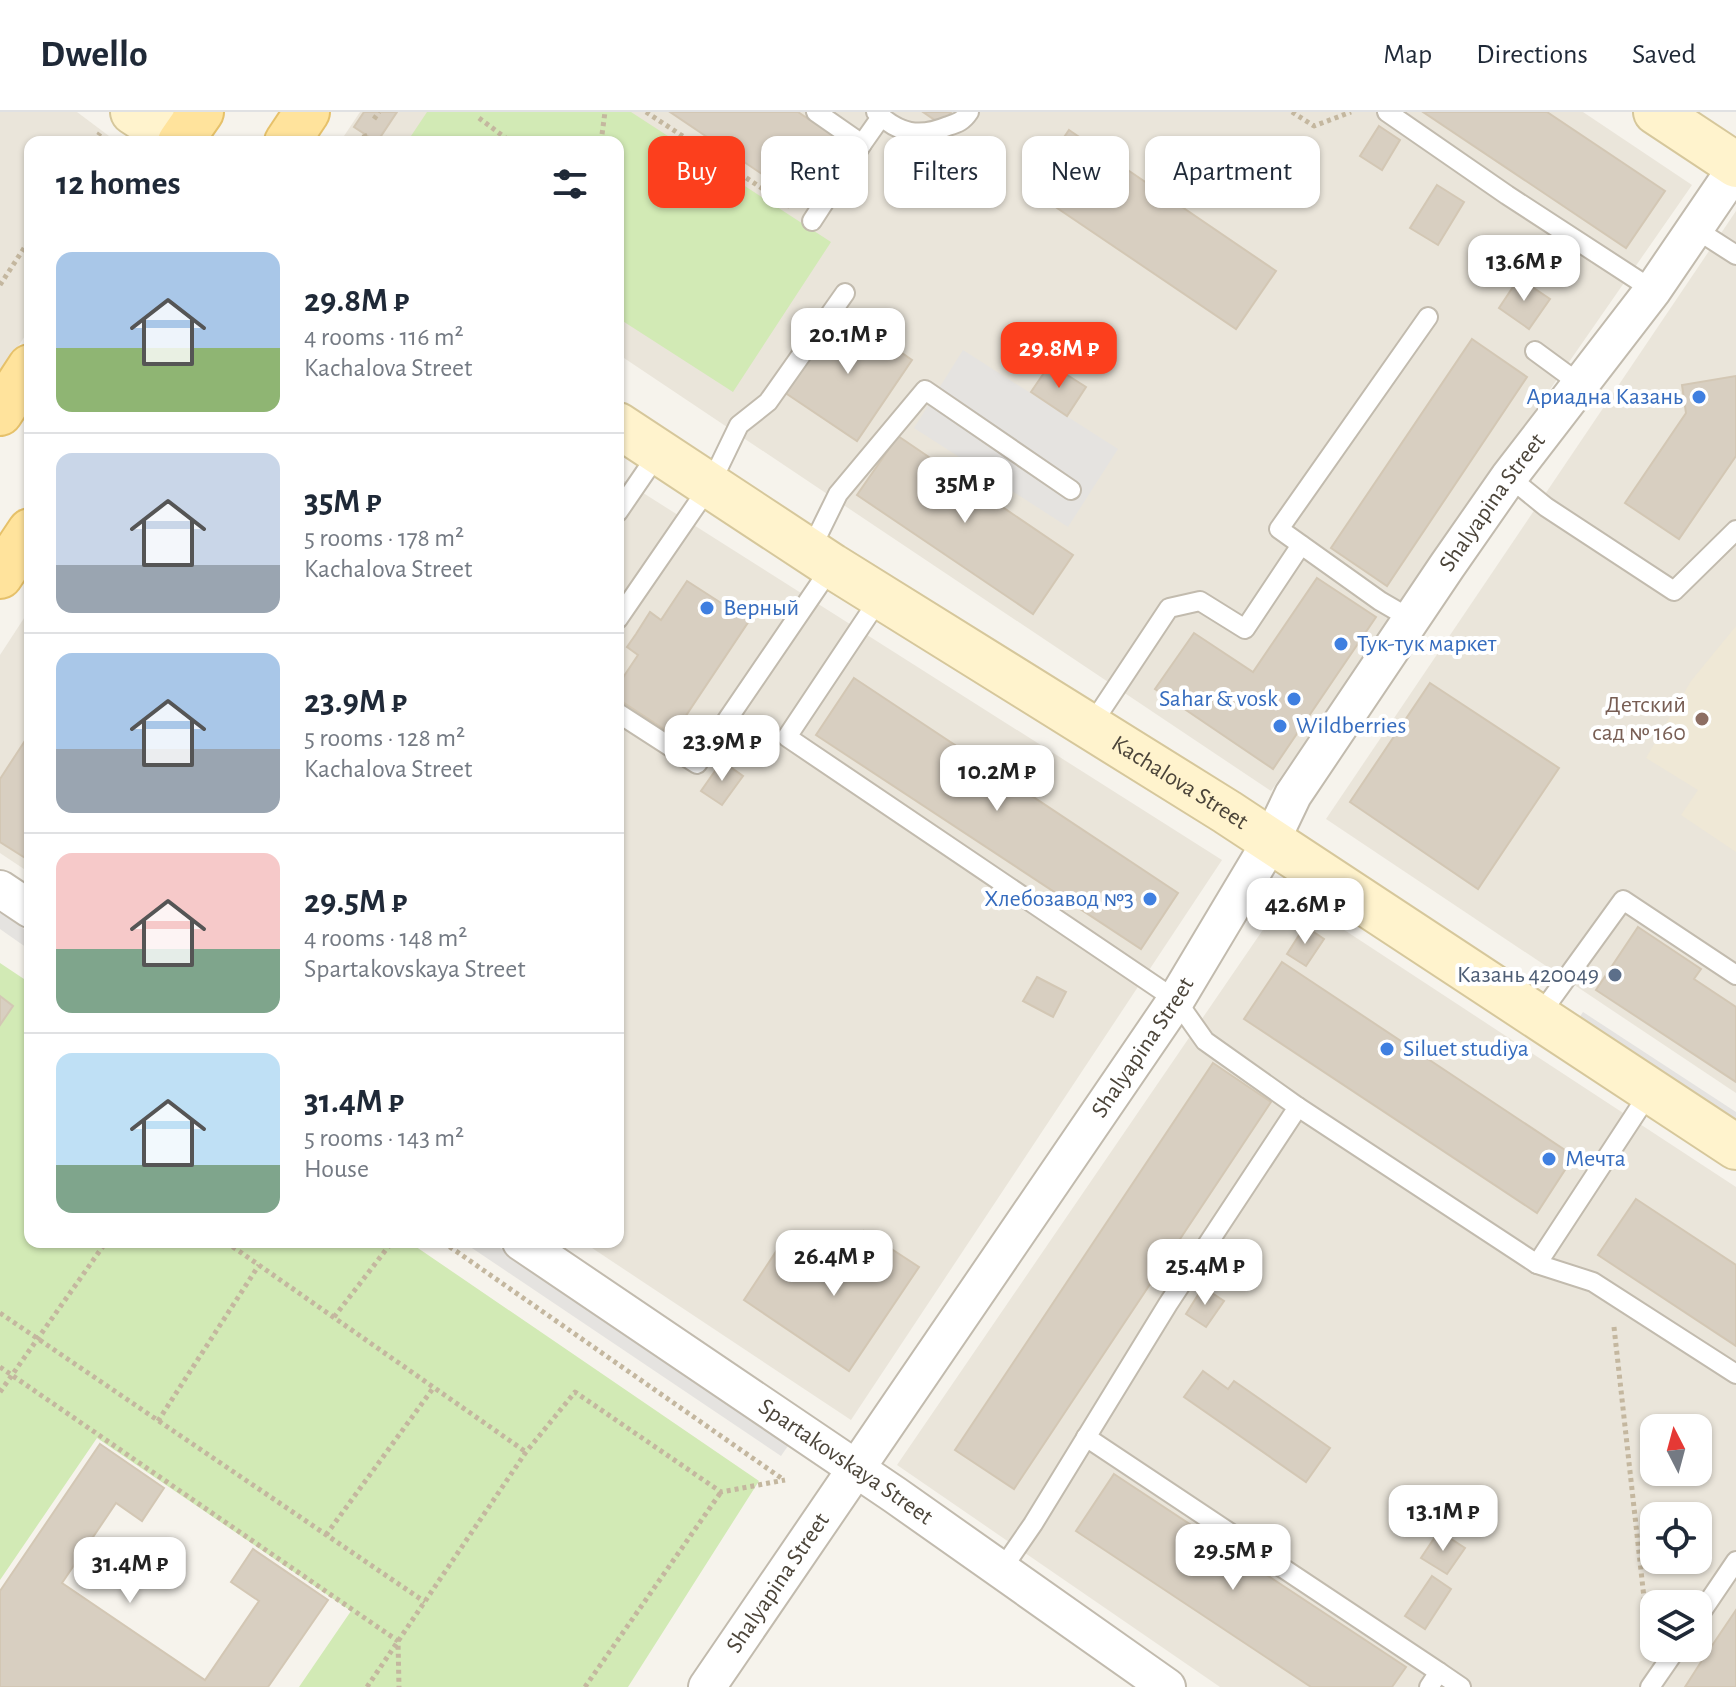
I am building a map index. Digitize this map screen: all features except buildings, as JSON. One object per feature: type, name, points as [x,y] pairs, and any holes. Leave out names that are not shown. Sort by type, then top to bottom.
[{"type":"main road","points":[[183,136],[201,112]]},
{"type":"main road","points":[[291,136],[307,112]]},
{"type":"main road","points":[[0,413],[24,376]]},
{"type":"main road","points":[[0,576],[24,540]]},
{"type":"street","points":[[1656,112],[1736,166]]},
{"type":"street","points":[[117,122],[160,136]]},
{"type":"street","name":"Shalyapina Street","points":[[707,1687],[1176,1000],[1271,841],[1293,795],[1411,619],[1509,477],[1653,290],[1736,166]]},
{"type":"street","name":"Kachalova Street","points":[[624,429],[821,558],[1271,841],[1736,1147]]},
{"type":"street","points":[[0,889],[24,905]]},
{"type":"street","name":"Spartakovskaya Street","points":[[530,1248],[1002,1569],[1167,1687]]},
{"type":"lane","points":[[816,112],[850,136]]},
{"type":"lane","points":[[866,136],[878,114],[898,128],[926,135],[963,120],[969,112]]},
{"type":"lane","points":[[1387,112],[1653,290]]},
{"type":"lane","points":[[812,221],[820,208]]},
{"type":"lane","points":[[1694,228],[1736,255]]},
{"type":"lane","points":[[624,610],[710,485],[739,425],[768,402],[845,293]]},
{"type":"lane","points":[[1411,619],[1380,601],[1279,529],[1428,317]]},
{"type":"lane","points":[[1535,351],[1580,384]]},
{"type":"lane","points":[[624,717],[697,764],[821,558],[838,494],[925,390],[1071,490]]},
{"type":"lane","points":[[624,503],[659,452]]},
{"type":"lane","points":[[1509,477],[1546,507],[1674,591],[1736,530]]},
{"type":"lane","points":[[1090,727],[1169,608],[1200,601],[1245,629],[1301,545]]},
{"type":"lane","points":[[881,596],[787,737],[1176,1000],[1205,1041],[1298,1107],[1537,1264],[1593,1282],[1736,1374]]},
{"type":"lane","points":[[1539,1016],[1623,900],[1736,975]]},
{"type":"lane","points":[[1537,1264],[1651,1090]]},
{"type":"lane","points":[[1002,1569],[1168,1304],[1298,1107]]},
{"type":"lane","points":[[1086,1437],[1434,1680],[1461,1687]]},
{"type":"lane","points":[[1712,1596],[1736,1561]]},
{"type":"lane","points":[[1652,1685],[1668,1662]]},
{"type":"path","points":[[374,119],[379,112]]},
{"type":"path","points":[[602,136],[605,112]]},
{"type":"path","points":[[646,112],[812,221]]},
{"type":"path","points":[[1292,112],[1314,126],[1351,112]]},
{"type":"path","points":[[479,118],[503,136]]},
{"type":"path","points":[[101,136],[117,122]]},
{"type":"path","points":[[0,285],[24,248]]},
{"type":"path","points":[[0,1392],[102,1248]]},
{"type":"path","points":[[235,1248],[526,1452]]},
{"type":"path","points":[[334,1317],[387,1248]]},
{"type":"path","points":[[452,1248],[785,1480],[721,1492],[585,1687]]},
{"type":"path","points":[[158,1421],[259,1265]]},
{"type":"path","points":[[1625,1302],[1613,1319],[1652,1685]]},
{"type":"path","points":[[0,1313],[425,1602]]},
{"type":"path","points":[[0,1367],[398,1641]]},
{"type":"path","points":[[326,1535],[434,1387]]},
{"type":"path","points":[[367,1687],[526,1452],[575,1392],[721,1492]]},
{"type":"path","points":[[398,1641],[399,1687]]},
{"type":"shaded area","points":[[0,112],[77,112],[109,136],[24,136],[24,337],[0,375]]},
{"type":"shaded area","points":[[360,112],[1583,112],[1692,185],[1271,791],[624,358],[624,136],[344,136]]},
{"type":"shaded area","points":[[1736,211],[1736,1093],[1326,819]]},
{"type":"shaded area","points":[[963,350],[1118,449],[1068,527],[914,428]]},
{"type":"shaded area","points":[[624,481],[1222,860],[851,1420],[592,1248],[624,1248]]},
{"type":"shaded area","points":[[24,618],[24,869],[0,853],[0,655]]},
{"type":"shaded area","name":"Детский сад № 160","points":[[1736,626],[1736,852],[1681,815],[1698,790],[1646,758],[1691,681]]},
{"type":"shaded area","points":[[1288,893],[1736,1187],[1736,1687],[1220,1687],[897,1465]]},
{"type":"shaded area","points":[[0,913],[24,929],[24,946],[0,929]]},
{"type":"shaded area","points":[[1583,1012],[1736,1112],[1736,1127],[1577,1021]]},
{"type":"shaded area","points":[[472,1248],[500,1248],[790,1443],[781,1456]]},
{"type":"green space","points":[[427,112],[631,112],[668,136],[648,136],[648,208],[745,208],[745,186],[761,196],[761,208],[779,208],[831,242],[733,392],[624,322],[624,136],[411,136]]},
{"type":"green space","points":[[0,963],[24,979],[24,1248],[418,1248],[759,1481],[628,1687],[299,1687],[351,1611],[97,1438],[0,1580]]},
{"type":"place","name":"Ариадна Казань","points":[[1699,397]]},
{"type":"place","name":"Верный","points":[[707,608]]},
{"type":"place","name":"Тук-тук маркет","points":[[1341,644]]},
{"type":"place","name":"Sahar & vosk","points":[[1294,699]]},
{"type":"place","name":"Детский сад № 160","points":[[1702,719]]},
{"type":"place","name":"Wildberries","points":[[1280,726]]},
{"type":"place","name":"Хлебозавод №3","points":[[1150,899]]},
{"type":"place","name":"Казань 420049","points":[[1615,975]]},
{"type":"place","name":"Siluet studiya","points":[[1387,1049]]},
{"type":"place","name":"Мечта","points":[[1549,1159]]}]
